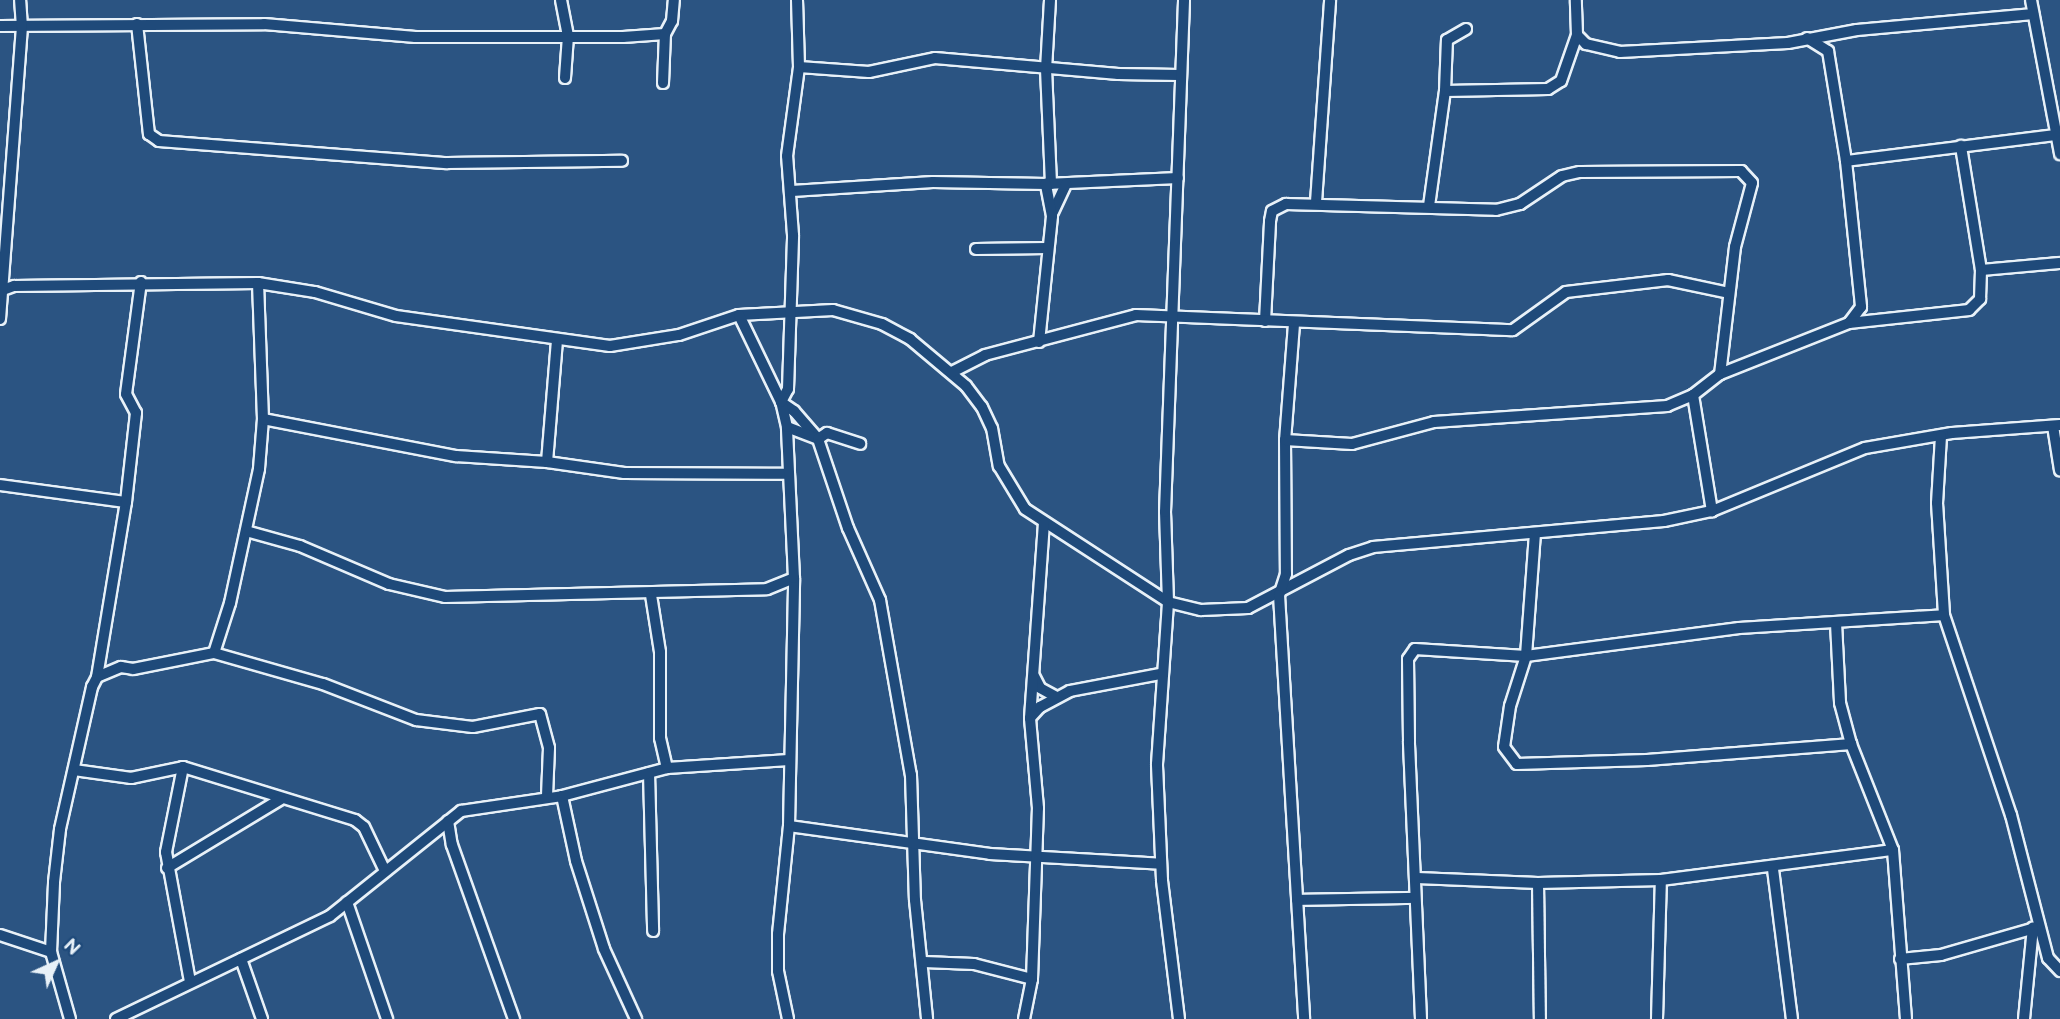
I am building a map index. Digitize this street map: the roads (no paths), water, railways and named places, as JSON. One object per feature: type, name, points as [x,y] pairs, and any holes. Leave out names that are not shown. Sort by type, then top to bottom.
[{"type":"street","points":[[0,319],[22,27],[20,0]]},
{"type":"street","points":[[561,0],[568,36],[565,78]]},
{"type":"street","points":[[663,83],[665,33],[674,0]]},
{"type":"street","points":[[781,402],[788,389],[792,191],[787,156],[799,67],[797,0]]},
{"type":"street","points":[[1040,342],[1052,216],[1046,69],[1050,0]]},
{"type":"street","points":[[1180,1019],[1161,864],[1157,764],[1160,674],[1168,602],[1165,512],[1178,178],[1179,75],[1184,0]]},
{"type":"street","points":[[1316,202],[1330,0]]},
{"type":"street","points":[[1446,91],[1548,89],[1561,81],[1577,34],[1576,0]]},
{"type":"street","points":[[2031,0],[2054,135],[2060,155]]},
{"type":"street","points":[[1577,34],[1586,44],[1620,52],[1807,38],[2033,14]]},
{"type":"street","points":[[137,24],[149,134],[159,141],[447,163],[622,161]]},
{"type":"street","points":[[0,26],[264,24],[415,37],[665,33]]},
{"type":"street","points":[[1429,206],[1446,91],[1447,40],[1466,29]]},
{"type":"street","points":[[1836,33],[1828,51],[1846,161],[1861,307],[1873,321]]},
{"type":"street","points":[[1807,38],[1828,51]]},
{"type":"street","points":[[799,67],[869,72],[935,58],[1046,69],[1179,75]]},
{"type":"street","points":[[1846,161],[2054,135]]},
{"type":"street","points":[[1285,440],[1352,444],[1434,422],[1667,406],[1693,395],[1720,374],[1849,323],[1969,310],[1980,299],[1980,270],[1961,146]]},
{"type":"street","points":[[1265,321],[1272,211],[1286,204],[1316,202],[1509,209],[1562,176],[1580,172],[1741,171],[1752,183],[1729,293],[1720,374]]},
{"type":"street","points":[[792,191],[933,182],[1066,184],[1178,178]]},
{"type":"street","points":[[1052,216],[1066,184]]},
{"type":"street","points":[[976,249],[1047,248]]},
{"type":"street","points":[[1980,270],[2060,263]]},
{"type":"street","points":[[952,372],[985,355],[1040,342],[1097,322],[1136,315],[1294,324],[1513,330],[1566,292],[1668,280],[1729,293]]},
{"type":"street","points":[[2,292],[14,286],[141,282],[258,283],[314,292],[396,316],[610,346],[679,335],[740,315],[789,309],[834,310],[882,324],[910,339],[952,372],[982,407],[992,428],[999,467],[1025,509],[1044,524],[1168,602],[1201,610],[1235,609],[1279,595],[1349,555],[1373,547],[1664,521],[1712,511],[1865,448],[1941,436],[2057,426],[2060,470]]},
{"type":"street","points":[[70,1019],[51,952],[60,829],[83,717],[97,677],[126,502],[136,413],[126,394],[141,282]]},
{"type":"street","points":[[214,653],[246,531],[263,419],[258,283]]},
{"type":"street","points":[[1849,323],[1861,307]]},
{"type":"street","points":[[740,315],[781,402],[787,427],[794,578],[789,826],[778,971],[788,1019]]},
{"type":"street","points":[[1294,324],[1285,440],[1286,574],[1279,595],[1304,1019]]},
{"type":"street","points":[[547,461],[557,340]]},
{"type":"street","points":[[1693,395],[1712,511]]},
{"type":"street","points":[[781,402],[794,411],[818,439],[848,528],[880,600],[906,741],[915,900],[924,961],[927,1019]]},
{"type":"street","points":[[263,419],[456,456],[547,461],[624,472],[789,474]]},
{"type":"street","points":[[787,427],[818,439]]},
{"type":"street","points":[[818,439],[827,433],[860,444]]},
{"type":"street","points":[[1941,436],[1937,503],[1944,615],[2011,815],[2035,925],[2048,958],[2060,971]]},
{"type":"street","points":[[0,485],[126,502]]},
{"type":"street","points":[[1024,1019],[1032,979],[1038,808],[1030,718],[1044,524]]},
{"type":"street","points":[[246,531],[300,546],[389,584],[445,597],[651,595],[767,589],[794,578]]},
{"type":"street","points":[[1535,533],[1526,656],[1510,706],[1504,747],[1508,756],[1525,767],[1851,744]]},
{"type":"street","points":[[651,595],[660,652],[660,738],[667,768]]},
{"type":"street","points":[[1422,1019],[1409,741],[1409,654],[1415,649],[1526,656],[1739,628],[1944,615]]},
{"type":"street","points":[[1836,622],[1836,679],[1851,744],[1893,850],[1906,1019]]},
{"type":"street","points":[[97,677],[121,667],[133,669],[214,653],[323,684],[416,720],[473,727],[540,714],[549,748],[547,796]]},
{"type":"street","points":[[1032,672],[1040,688],[1056,697]]},
{"type":"street","points":[[1030,718],[1056,697],[1160,674]]},
{"type":"street","points":[[116,1019],[136,1015],[190,981],[314,926],[461,811],[547,796],[562,796],[667,768],[789,760]]},
{"type":"street","points":[[74,770],[131,778],[183,767],[355,820],[364,827],[384,869]]},
{"type":"street","points":[[183,767],[167,868],[190,981]]},
{"type":"street","points":[[649,773],[653,931]]},
{"type":"street","points":[[562,796],[576,861],[604,949],[636,1019]]},
{"type":"street","points":[[167,868],[281,799]]},
{"type":"street","points":[[448,821],[452,845],[514,1019]]},
{"type":"street","points":[[789,826],[1036,857],[1161,864]]},
{"type":"street","points":[[1417,878],[1538,883],[1661,880],[1773,869],[1893,850]]},
{"type":"street","points":[[1773,869],[1792,1019]]},
{"type":"street","points":[[1657,1019],[1661,880]]},
{"type":"street","points":[[1538,883],[1540,1019]]},
{"type":"street","points":[[1297,900],[1415,898]]},
{"type":"street","points":[[347,902],[387,1019]]},
{"type":"street","points":[[1900,959],[1941,955],[2035,925]]},
{"type":"street","points":[[2024,1019],[2035,925]]},
{"type":"street","points":[[0,936],[51,952]]},
{"type":"street","points":[[241,959],[262,1019]]},
{"type":"street","points":[[924,961],[974,964],[1032,979]]}]
